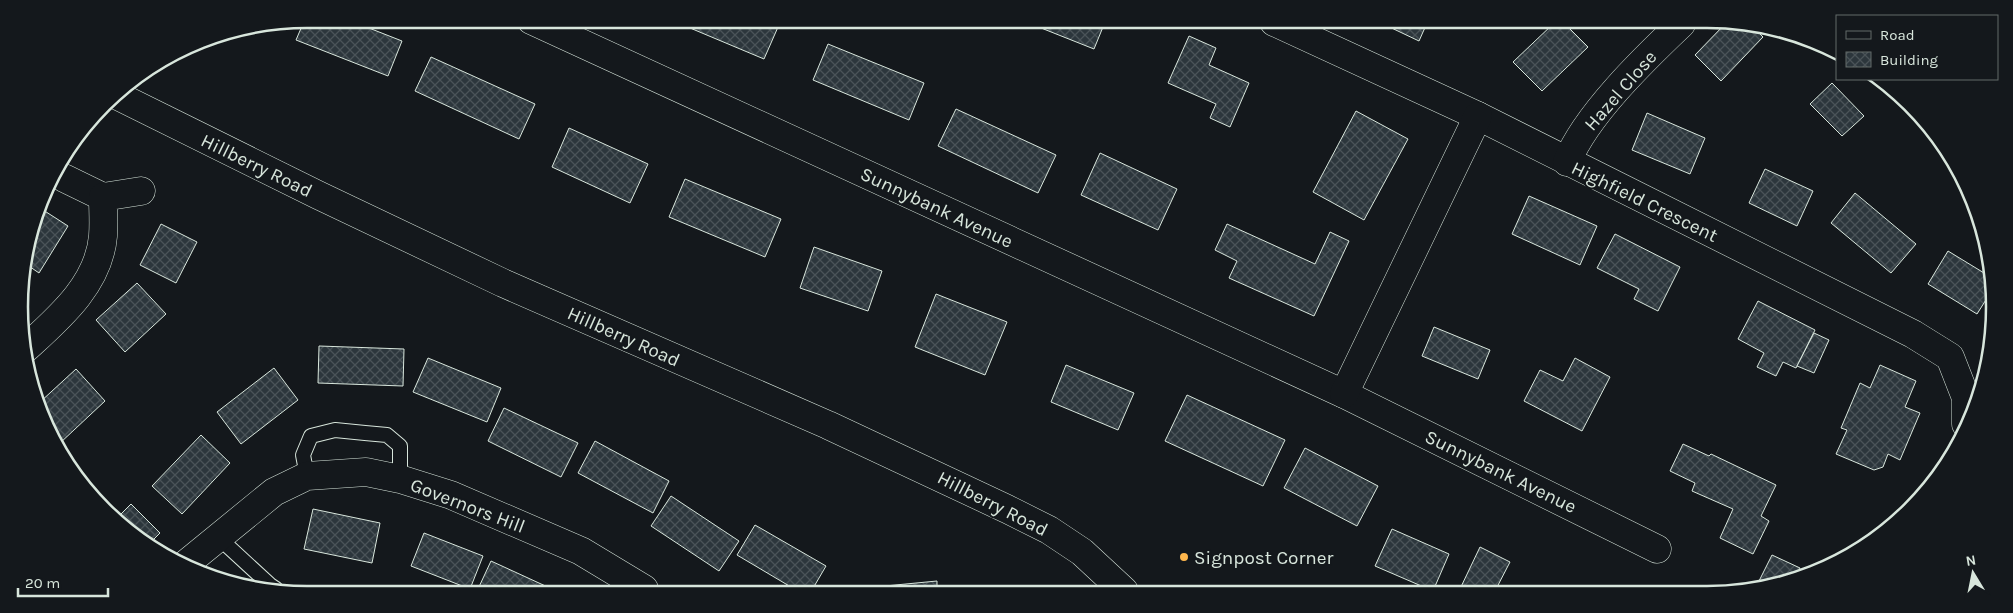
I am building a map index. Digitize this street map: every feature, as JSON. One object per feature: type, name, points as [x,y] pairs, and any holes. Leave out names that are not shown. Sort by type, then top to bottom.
[{"type":"main road","name":"Sunnybank Avenue","points":[[548,28],[1344,394],[1657,549]]},
{"type":"main road","name":"Highfield Crescent","points":[[1287,28],[1478,116],[1913,334],[1950,357],[1966,398],[1966,408]]},
{"type":"main road","name":"Hazel Close","points":[[1567,162],[1573,147],[1602,106],[1677,28]]},
{"type":"main road","name":"Hillberry Road","points":[[122,98],[318,195],[503,283],[828,425],[1007,509],[1049,530],[1082,552],[1120,586]]},
{"type":"main road","points":[[1344,394],[1478,116]]},
{"type":"main road","points":[[64,178],[103,197],[141,191]]},
{"type":"main road","points":[[30,344],[62,316],[93,275],[103,237],[103,197]]},
{"type":"main road","name":"Governors Hill","points":[[191,560],[274,492],[307,476],[366,472],[400,479],[451,495],[581,551],[638,586]]},
{"type":"lane","points":[[307,476],[303,455],[311,436],[335,430],[387,435],[400,446],[400,479]]},
{"type":"lane","points":[[218,537],[266,582]]},
{"type":"building","points":[[301,28],[369,28],[402,41],[388,76],[296,40]]},
{"type":"building","points":[[690,28],[778,28],[764,59]]},
{"type":"building","points":[[1041,28],[1103,28],[1094,49]]},
{"type":"building","points":[[1392,28],[1425,28],[1419,41]]},
{"type":"building","points":[[1549,28],[1569,28],[1588,47],[1542,91],[1513,62]]},
{"type":"building","points":[[1721,28],[1759,33],[1763,37],[1721,81],[1695,55]]},
{"type":"building","points":[[1189,36],[1216,48],[1209,65],[1249,83],[1230,127],[1210,118],[1216,104],[1168,83]]},
{"type":"building","points":[[828,44],[924,83],[909,120],[813,80]]},
{"type":"building","points":[[431,57],[535,104],[519,139],[415,91]]},
{"type":"building","points":[[1832,83],[1864,116],[1842,136],[1810,104]]},
{"type":"building","points":[[956,109],[1056,155],[1038,193],[938,146]]},
{"type":"building","points":[[1356,111],[1408,139],[1364,220],[1313,192]]},
{"type":"building","points":[[1647,113],[1705,138],[1690,174],[1632,150]]},
{"type":"building","points":[[569,128],[648,164],[630,203],[552,167]]},
{"type":"building","points":[[1100,153],[1177,189],[1158,230],[1081,195]]},
{"type":"building","points":[[1765,169],[1813,191],[1797,226],[1749,203]]},
{"type":"building","points":[[685,179],[781,219],[765,257],[669,217]]},
{"type":"building","points":[[1855,193],[1916,244],[1891,273],[1831,223]]},
{"type":"building","points":[[1529,196],[1597,226],[1580,265],[1512,234]]},
{"type":"building","points":[[45,211],[68,226],[39,273],[30,267],[37,234]]},
{"type":"building","points":[[161,224],[197,242],[176,283],[140,265]]},
{"type":"building","points":[[1227,224],[1315,264],[1330,232],[1349,241],[1314,316],[1229,278],[1237,261],[1215,250]]},
{"type":"building","points":[[1615,234],[1680,267],[1658,311],[1634,299],[1639,289],[1597,268]]},
{"type":"building","points":[[814,247],[882,271],[868,311],[800,288]]},
{"type":"building","points":[[1948,251],[1983,273],[1986,300],[1977,314],[1928,284]]},
{"type":"building","points":[[137,283],[166,314],[125,352],[96,320]]},
{"type":"building","points":[[936,294],[1007,322],[985,375],[915,347]]},
{"type":"building","points":[[1758,301],[1815,330],[1796,368],[1783,362],[1776,376],[1757,367],[1764,353],[1738,339]]},
{"type":"building","points":[[1434,327],[1490,350],[1478,379],[1422,356]]},
{"type":"building","points":[[1814,333],[1829,340],[1814,373],[1797,366]]},
{"type":"building","points":[[319,346],[404,349],[403,386],[318,383]]},
{"type":"building","points":[[428,358],[501,388],[487,422],[413,392]]},
{"type":"building","points":[[1575,358],[1610,377],[1582,431],[1524,401],[1540,370],[1563,381]]},
{"type":"building","points":[[1066,365],[1134,393],[1118,430],[1051,402]]},
{"type":"building","points":[[1880,365],[1916,381],[1905,407],[1920,413],[1900,460],[1888,454],[1883,467],[1874,470],[1836,454],[1847,430],[1841,428],[1860,383],[1870,388]]},
{"type":"building","points":[[274,368],[298,400],[241,444],[217,412]]},
{"type":"building","points":[[76,369],[105,401],[62,441],[43,399]]},
{"type":"building","points":[[1187,395],[1285,440],[1263,486],[1165,441]]},
{"type":"building","points":[[504,408],[578,443],[561,477],[488,441]]},
{"type":"building","points":[[201,435],[230,463],[182,514],[152,486]]},
{"type":"building","points":[[595,441],[669,481],[653,513],[578,473]]},
{"type":"building","points":[[1683,444],[1709,456],[1711,454],[1776,485],[1761,516],[1769,521],[1753,554],[1720,538],[1733,509],[1692,491],[1695,483],[1670,471]]},
{"type":"building","points":[[1305,448],[1378,486],[1357,526],[1284,488]]},
{"type":"building","points":[[671,496],[739,541],[719,571],[651,526]]},
{"type":"building","points":[[131,504],[160,533],[153,540],[121,514]]},
{"type":"building","points":[[313,509],[380,523],[372,563],[304,549]]},
{"type":"building","points":[[755,525],[826,566],[814,586],[789,586],[737,555]]},
{"type":"building","points":[[1392,529],[1449,554],[1435,586],[1421,586],[1375,566]]},
{"type":"building","points":[[424,533],[483,556],[471,586],[462,586],[411,566]]},
{"type":"building","points":[[1480,547],[1510,562],[1498,586],[1461,586]]},
{"type":"building","points":[[1772,555],[1800,568],[1796,571],[1759,580]]},
{"type":"building","points":[[491,561],[545,586],[479,586]]},
{"type":"building","points":[[937,581],[937,586],[885,586]]},
{"type":"place","name":"Signpost Corner","points":[[1184,557]]}]
